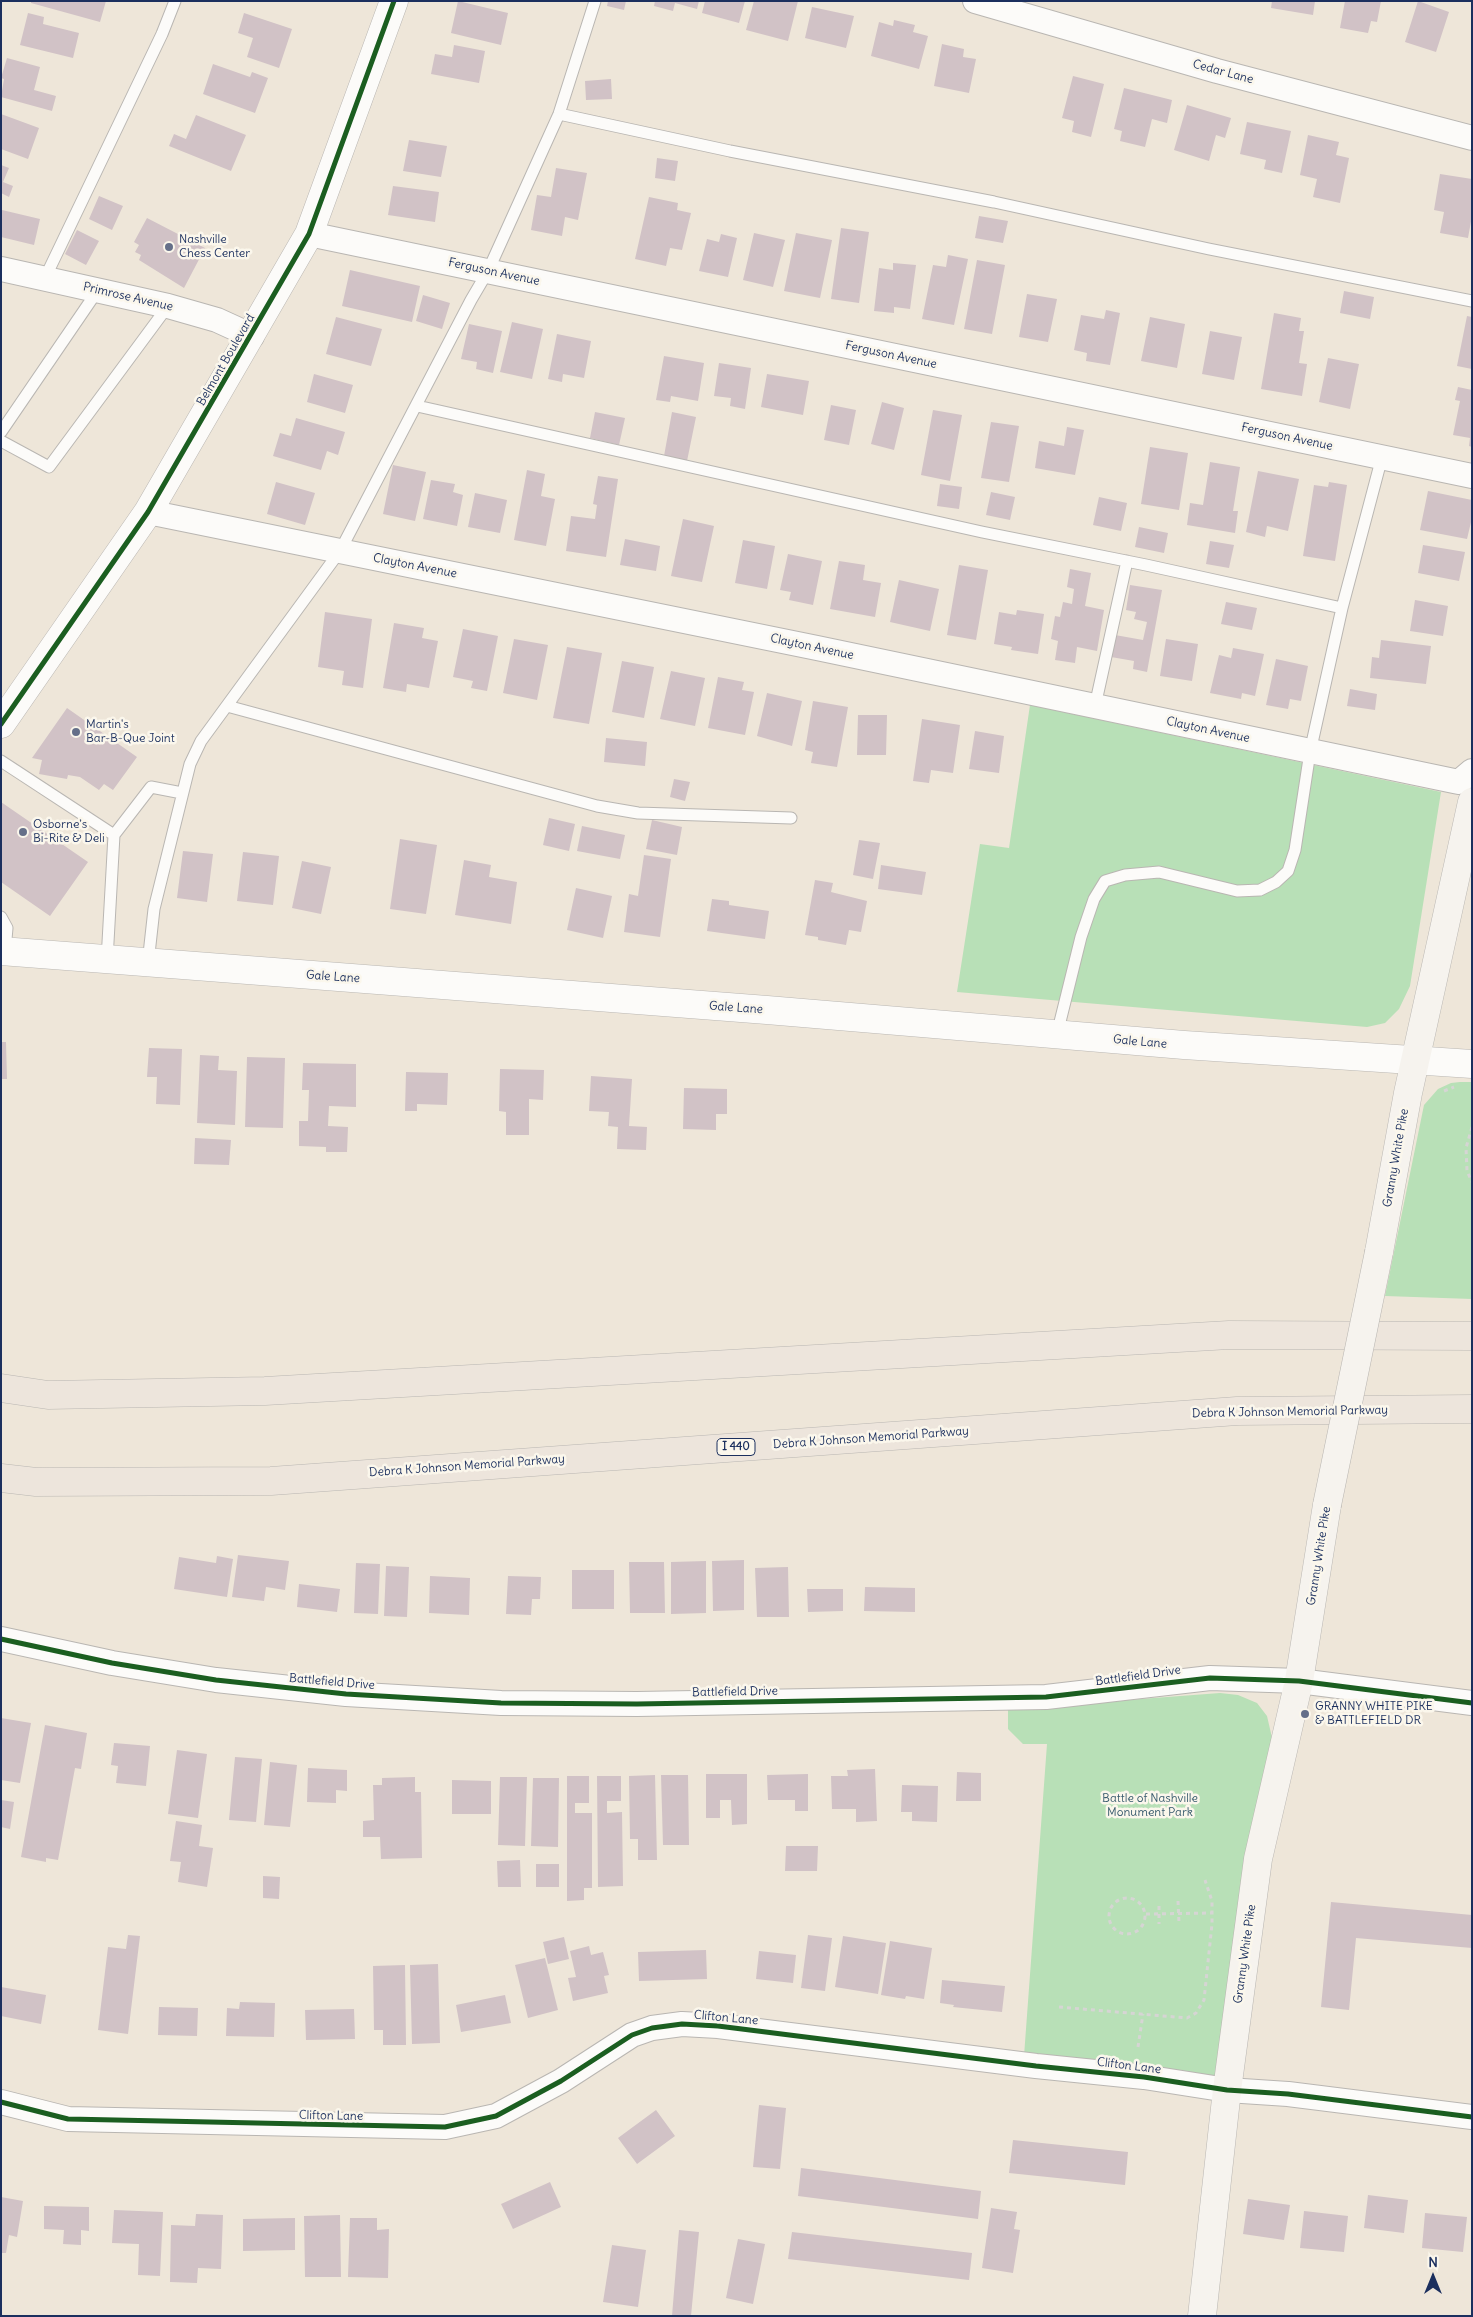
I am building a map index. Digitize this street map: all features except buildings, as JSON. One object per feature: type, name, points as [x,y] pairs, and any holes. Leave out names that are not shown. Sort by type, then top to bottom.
[{"type":"highway","points":[[1,1388],[48,1395],[265,1391],[1229,1335],[1472,1336]]},
{"type":"highway","name":"Debra K Johnson Memorial Parkway","points":[[1,1478],[36,1482],[271,1480],[1237,1411],[1472,1409]]},
{"type":"main road","name":"Granny White Pike","points":[[1202,2316],[1227,2090],[1258,1859],[1299,1681],[1327,1505],[1379,1252],[1408,1093],[1472,802]]},
{"type":"street","name":"Belmont Boulevard","points":[[1,724],[148,512],[252,336],[309,234],[394,1]]},
{"type":"street","name":"Cedar Lane","points":[[975,1],[1217,71],[1472,138]]},
{"type":"street","name":"Ferguson Avenue","points":[[309,234],[1472,476]]},
{"type":"street","name":"Primrose Avenue","points":[[6,274],[45,278],[168,306],[217,320],[252,336]]},
{"type":"street","name":"Clayton Avenue","points":[[148,512],[817,648],[1459,782],[1472,771]]},
{"type":"street","name":"Gale Lane","points":[[3,952],[1184,1045],[1472,1064]]},
{"type":"street","name":"Battlefield Drive","points":[[1,1639],[112,1663],[216,1680],[346,1694],[501,1703],[637,1704],[1046,1697],[1210,1678],[1299,1681],[1472,1703]]},
{"type":"street","name":"Clifton Lane","points":[[1,2102],[68,2119],[446,2127],[496,2116],[561,2081],[632,2035],[652,2028],[682,2024],[718,2026],[1036,2066],[1144,2077],[1227,2090],[1288,2094],[1472,2117]]},
{"type":"lane","points":[[45,278],[162,34],[175,1]]},
{"type":"lane","points":[[148,963],[154,909],[190,764],[201,741],[340,551],[417,406],[471,300],[488,271],[559,114],[595,1]]},
{"type":"lane","points":[[559,114],[730,151],[994,202],[1209,249],[1472,301]]},
{"type":"lane","points":[[1,432],[98,290]]},
{"type":"lane","points":[[1,441],[50,467],[168,306]]},
{"type":"lane","points":[[417,406],[982,532],[1127,561],[1342,608]]},
{"type":"lane","points":[[1057,1035],[1081,937],[1094,899],[1105,881],[1125,875],[1159,872],[1237,891],[1260,890],[1276,882],[1288,871],[1295,850],[1310,752],[1342,608],[1382,457]]},
{"type":"lane","points":[[1094,706],[1127,561]]},
{"type":"lane","points":[[227,706],[597,806],[638,814],[791,818]]},
{"type":"lane","points":[[1,761],[114,835]]},
{"type":"lane","points":[[107,960],[114,835],[151,787],[182,793]]},
{"type":"lane","points":[[1,917],[7,928],[3,952]]},
{"type":"path","points":[[1472,1127],[1466,1148],[1467,1171],[1472,1182]]},
{"type":"path","points":[[1059,2007],[1187,2018],[1194,2016],[1201,2008],[1204,2000],[1213,1913],[1205,1880]]},
{"type":"path","points":[[1126,1897],[1143,1905],[1146,1914],[1143,1926],[1130,1934],[1116,1930],[1109,1918],[1110,1909],[1115,1902],[1126,1897]]},
{"type":"path","points":[[1178,1901],[1179,1924]]},
{"type":"path","points":[[1159,1906],[1159,1924]]},
{"type":"path","points":[[1146,1914],[1213,1913]]},
{"type":"path","points":[[1138,2047],[1143,2014]]},
{"type":"green space","points":[[1030,705],[1441,792],[1410,986],[1399,1009],[1385,1023],[1367,1027],[957,992],[980,844],[1009,848]]},
{"type":"green space","points":[[1472,1082],[1472,1299],[1385,1296],[1424,1105],[1438,1089],[1451,1083]]},
{"type":"green space","name":"Battle of Nashville Monument Park","points":[[1220,1693],[1238,1695],[1257,1703],[1267,1716],[1273,1742],[1220,2080],[1024,2056],[1047,1744],[1023,1744],[1008,1729],[1008,1709]]},
{"type":"cycle path","points":[[1,724],[148,512],[309,234],[394,1]]},
{"type":"cycle path","points":[[1,1639],[112,1663],[216,1680],[346,1694],[501,1703],[637,1704],[1046,1697],[1210,1678],[1299,1681],[1472,1703]]},
{"type":"cycle path","points":[[1,2102],[68,2119],[445,2127],[496,2116],[561,2081],[632,2035],[652,2028],[682,2024],[718,2026],[1036,2066],[1144,2077],[1227,2090],[1288,2094],[1472,2117]]},
{"type":"place","name":"Nashville Chess Center","points":[[169,247]]},
{"type":"place","name":"Martin's Bar-B-Que Joint","points":[[76,732]]},
{"type":"place","name":"Osborne's Bi-Rite & Deli","points":[[23,832]]},
{"type":"place","name":"GRANNY WHITE PIKE & BATTLEFIELD DR","points":[[1305,1714]]}]
